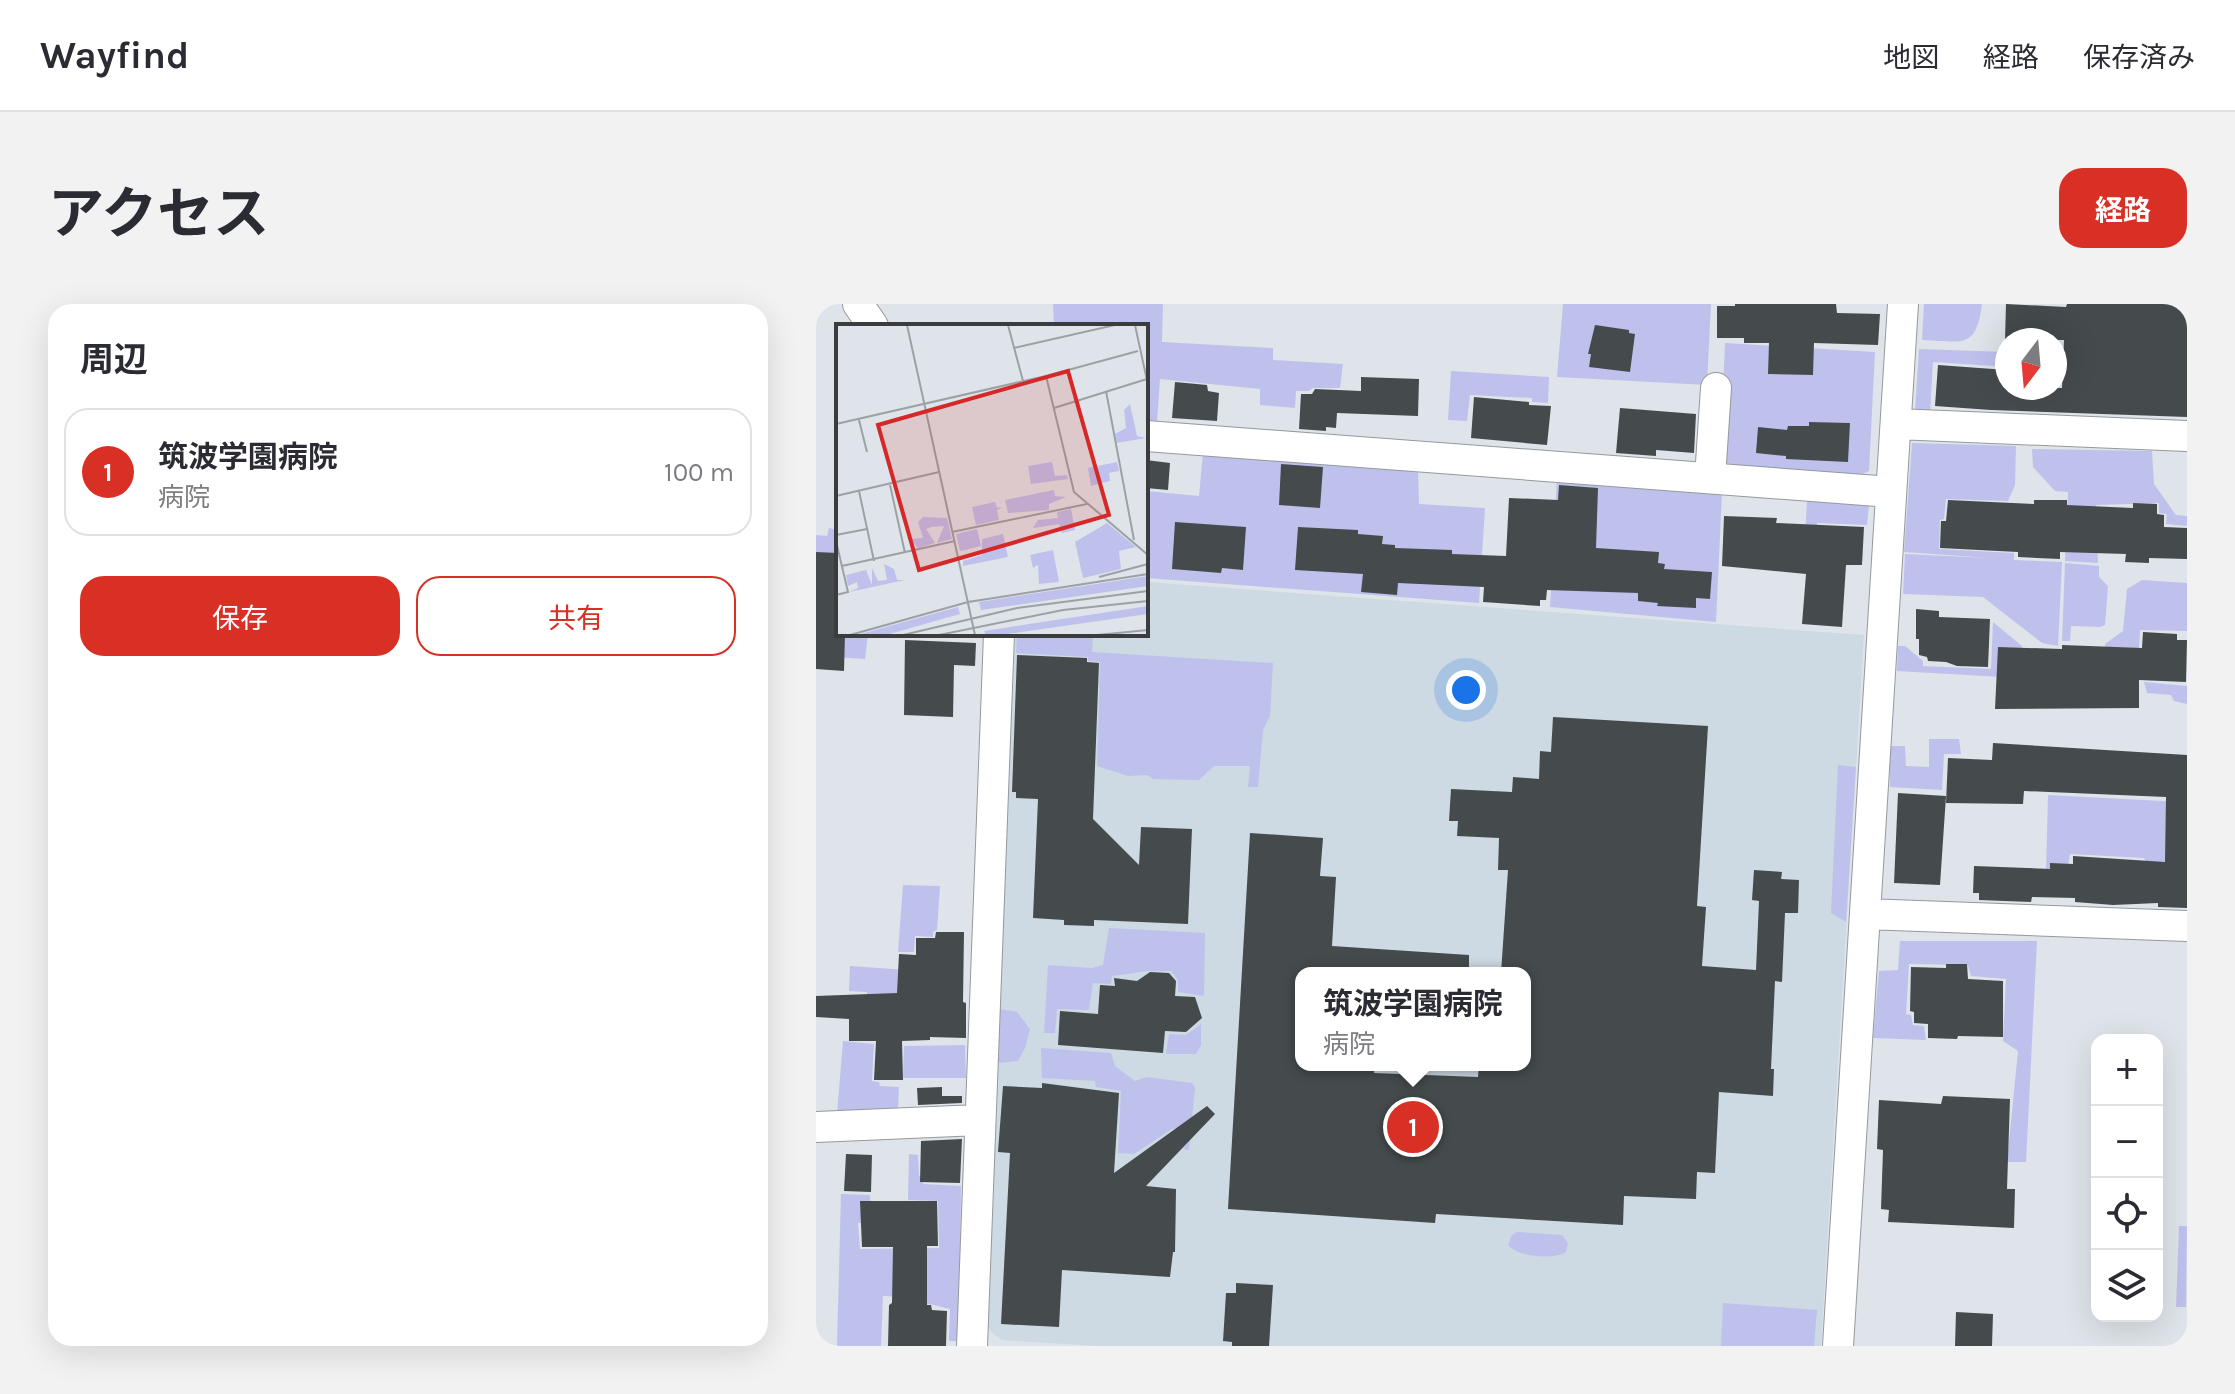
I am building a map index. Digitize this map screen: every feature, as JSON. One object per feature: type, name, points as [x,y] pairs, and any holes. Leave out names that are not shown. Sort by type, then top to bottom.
[{"type":"street","points":[[858,304],[872,324]]},
{"type":"street","points":[[1838,1346],[1903,304]]},
{"type":"street","points":[[1710,478],[1716,388]]},
{"type":"street","points":[[1896,424],[2187,436]]},
{"type":"street","points":[[1148,436],[1891,492]]},
{"type":"street","points":[[972,1346],[999,636]]},
{"type":"street","points":[[1865,914],[2187,926]]},
{"type":"street","points":[[816,1127],[979,1120]]},
{"type":"shaded area","points":[[1053,304],[1163,304],[1162,342],[1273,348],[1273,360],[1343,364],[1340,388],[1296,391],[1295,408],[1260,405],[1260,389],[1160,379],[1157,422],[1148,421],[1148,324],[1054,324]]},
{"type":"shaded area","points":[[1563,304],[1711,304],[1707,385],[1557,377]]},
{"type":"shaded area","points":[[1924,304],[1982,304],[1976,330],[1965,340],[1922,340]]},
{"type":"shaded area","points":[[1725,343],[1875,352],[1869,471],[1860,475],[1725,465],[1720,461]]},
{"type":"shaded area","points":[[1919,349],[1995,352],[1995,366],[1933,362],[1930,413],[1915,411]]},
{"type":"shaded area","points":[[1451,371],[1549,377],[1548,403],[1532,402],[1532,398],[1470,395],[1467,421],[1448,420]]},
{"type":"shaded area","points":[[1912,443],[2016,446],[2015,485],[2008,501],[1946,499],[1944,519],[1940,520],[1939,549],[2014,553],[2014,560],[2062,562],[2058,646],[2042,643],[1983,597],[1903,594],[1905,554],[1989,558],[1904,552]]},
{"type":"shaded area","points":[[2032,449],[2152,451],[2154,484],[2176,515],[2187,516],[2187,526],[2166,524],[2167,514],[2159,513],[2159,503],[2096,505],[2093,534],[2097,535],[2098,563],[2065,561],[2068,492],[2055,491],[2033,467]]},
{"type":"shaded area","points":[[1203,452],[1418,469],[1419,504],[1485,508],[1479,603],[1148,578],[1148,491],[1199,496]]},
{"type":"shaded area","points":[[1557,478],[1722,493],[1716,622],[1550,607]]},
{"type":"shaded area","points":[[1807,499],[1869,504],[1867,525],[1817,523],[1814,561],[1804,562]]},
{"type":"shaded area","points":[[829,528],[836,530],[836,636],[868,636],[865,659],[816,656],[816,535],[827,536]]},
{"type":"shaded area","points":[[2065,563],[2099,566],[2099,577],[2108,586],[2105,625],[2071,626],[2070,641],[2062,641]]},
{"type":"shaded area","points":[[2142,580],[2187,583],[2187,631],[2140,630],[2137,681],[2104,680],[2105,644],[2123,631],[2127,589]]},
{"type":"shaded area","points":[[1148,582],[1864,635],[1821,1346],[1097,1346],[1002,1340],[984,1323],[998,931],[1015,636],[1148,636]]},
{"type":"shaded area","points":[[1993,622],[2022,646],[2019,678],[1897,671],[1898,646],[1905,646],[1923,661],[1923,666],[1991,669]]},
{"type":"shaded area","points":[[1017,636],[1093,636],[1092,652],[1273,663],[1270,716],[1263,730],[1258,787],[1248,787],[1250,766],[1214,766],[1199,780],[1128,776],[1097,766],[1100,662],[1088,661],[1088,657],[1016,653]]},
{"type":"shaded area","points":[[2144,682],[2187,686],[2187,704],[2174,701],[2171,695],[2147,693]]},
{"type":"shaded area","points":[[1929,739],[1959,739],[1961,754],[1944,754],[1942,790],[1890,787],[1890,746],[1905,746],[1906,766],[1929,767]]},
{"type":"shaded area","points":[[1838,765],[1856,767],[1846,922],[1831,913]]},
{"type":"shaded area","points":[[2048,795],[2181,802],[2187,867],[2148,866],[2144,858],[2070,854],[2067,871],[2046,872]]},
{"type":"shaded area","points":[[903,885],[940,886],[937,930],[933,932],[933,937],[915,936],[914,952],[898,952]]},
{"type":"shaded area","points":[[1109,928],[1205,933],[1204,996],[1178,992],[1178,980],[1171,971],[1112,976],[1111,984],[1093,983],[1089,1010],[1057,1009],[1055,1033],[1044,1033],[1048,965],[1092,968],[1103,965]]},
{"type":"shaded area","points":[[1900,941],[2037,941],[2026,1162],[2007,1162],[2018,1051],[2003,1041],[2006,979],[1971,976],[1968,965],[1909,964],[1906,1014],[1911,1015],[1913,1025],[1924,1026],[1926,1040],[1873,1038],[1879,971],[1898,970]]},
{"type":"shaded area","points":[[850,966],[921,971],[920,993],[868,998],[867,992],[849,991]]},
{"type":"shaded area","points":[[999,1009],[1017,1012],[1030,1029],[1018,1061],[998,1063]]},
{"type":"shaded area","points":[[1201,1024],[1201,1045],[1196,1054],[1166,1054],[1169,1034],[1186,1035]]},
{"type":"shaded area","points":[[843,1041],[874,1044],[872,1081],[879,1082],[880,1086],[899,1087],[898,1112],[837,1114]]},
{"type":"shaded area","points":[[965,1045],[966,1078],[903,1078],[904,1046]]},
{"type":"shaded area","points":[[1041,1048],[1111,1053],[1115,1066],[1135,1081],[1147,1077],[1192,1083],[1195,1088],[1189,1150],[1183,1149],[1188,1143],[1185,1134],[1172,1129],[1134,1154],[1118,1153],[1121,1091],[1096,1087],[1095,1081],[1042,1078]]},
{"type":"shaded area","points":[[909,1154],[918,1155],[919,1176],[923,1177],[923,1184],[961,1186],[957,1341],[949,1341],[950,1309],[925,1303],[925,1298],[883,1296],[881,1346],[837,1346],[841,1194],[870,1195],[871,1222],[858,1223],[860,1249],[939,1248],[938,1201],[908,1200]]},
{"type":"shaded area","points":[[2179,1226],[2187,1226],[2186,1307],[2176,1307]]},
{"type":"shaded area","points":[[1517,1232],[1562,1235],[1568,1243],[1566,1252],[1545,1256],[1519,1252],[1508,1245],[1512,1235]]},
{"type":"shaded area","points":[[1723,1303],[1817,1310],[1814,1346],[1721,1346]]},
{"type":"building","points":[[1836,304],[1837,313],[1880,314],[1878,345],[1814,343],[1813,375],[1768,374],[1769,343],[1744,343],[1744,338],[1717,338],[1717,306]]},
{"type":"building","points":[[2006,304],[2066,307],[2067,304],[2187,304],[2187,417],[1935,406],[1938,365],[1995,369],[1995,400],[2067,400],[2067,328],[2005,328]]},
{"type":"building","points":[[1595,325],[1629,330],[1629,333],[1635,334],[1630,372],[1589,367],[1591,354],[1588,354]]},
{"type":"building","points":[[1361,377],[1419,379],[1418,416],[1337,413],[1336,428],[1326,427],[1326,431],[1299,429],[1301,394],[1312,394],[1315,389],[1361,391]]},
{"type":"building","points":[[1175,382],[1207,385],[1208,391],[1219,393],[1217,421],[1172,418]]},
{"type":"building","points":[[1474,397],[1551,406],[1547,445],[1471,438]]},
{"type":"building","points":[[1620,408],[1696,414],[1694,453],[1656,450],[1656,456],[1616,453]]},
{"type":"building","points":[[1809,422],[1850,423],[1848,462],[1786,459],[1786,456],[1756,453],[1758,427],[1787,430],[1788,426],[1809,426]]},
{"type":"building","points":[[1148,460],[1170,463],[1168,490],[1148,488]]},
{"type":"building","points":[[1281,464],[1323,467],[1320,508],[1279,505]]},
{"type":"building","points":[[1559,485],[1598,488],[1596,548],[1659,552],[1658,563],[1665,564],[1664,569],[1712,572],[1710,599],[1696,598],[1696,608],[1657,606],[1658,603],[1638,601],[1638,593],[1547,590],[1546,600],[1540,600],[1540,606],[1483,602],[1484,587],[1398,583],[1397,595],[1361,592],[1363,574],[1295,570],[1298,527],[1358,530],[1358,534],[1383,536],[1382,544],[1395,545],[1395,548],[1506,556],[1509,498],[1558,500]]},
{"type":"building","points":[[1948,500],[2034,504],[2034,500],[2067,500],[2067,505],[2133,508],[2133,503],[2157,504],[2157,514],[2164,515],[2164,527],[2187,528],[2187,559],[2149,558],[2149,563],[2125,562],[2126,554],[2060,552],[2060,559],[2018,557],[2018,552],[1940,548],[1941,521],[1946,521]]},
{"type":"building","points":[[1724,516],[1777,518],[1776,523],[1864,527],[1862,565],[1846,565],[1842,627],[1802,624],[1806,574],[1722,566]]},
{"type":"building","points":[[1175,522],[1246,527],[1243,570],[1222,568],[1221,573],[1172,569]]},
{"type":"building","points":[[816,552],[836,553],[836,636],[845,636],[844,671],[816,669]]},
{"type":"building","points":[[1916,609],[1939,611],[1939,617],[1990,619],[1988,667],[1928,661],[1927,657],[1919,655]]},
{"type":"building","points":[[2143,632],[2177,634],[2177,640],[2187,640],[2186,682],[2139,680],[2139,708],[1995,709],[1998,647],[2062,649],[2062,645],[2142,648]]},
{"type":"building","points":[[905,640],[976,643],[975,666],[954,665],[953,717],[904,715]]},
{"type":"building","points":[[1017,655],[1087,658],[1087,662],[1099,663],[1093,819],[1139,865],[1141,827],[1192,829],[1188,924],[1094,920],[1094,926],[1064,925],[1064,920],[1033,918],[1038,799],[1016,798],[1016,792],[1012,792]]},
{"type":"building","points":[[1553,717],[1708,726],[1697,906],[1706,907],[1702,966],[1756,970],[1759,901],[1752,900],[1754,870],[1782,872],[1781,879],[1799,880],[1798,913],[1785,913],[1782,982],[1775,981],[1771,1069],[1774,1069],[1773,1096],[1719,1092],[1715,1173],[1697,1172],[1696,1199],[1624,1196],[1623,1225],[1436,1214],[1435,1223],[1228,1209],[1250,833],[1323,838],[1320,876],[1336,877],[1332,946],[1469,955],[1469,967],[1295,967],[1295,1071],[1374,1071],[1478,1077],[1478,1071],[1531,1071],[1531,967],[1501,967],[1508,870],[1498,870],[1499,838],[1457,836],[1458,821],[1449,821],[1451,789],[1512,792],[1513,777],[1539,779],[1540,751],[1551,752]]},
{"type":"building","points":[[1993,743],[2187,755],[2187,908],[2158,907],[2158,903],[2113,905],[2075,902],[2075,898],[2032,897],[2031,902],[1979,900],[1979,893],[1973,893],[1974,866],[2050,869],[2050,863],[2073,864],[2073,856],[2165,862],[2166,797],[2024,791],[2023,804],[1946,803],[1948,758],[1992,760]]},
{"type":"building","points":[[1898,793],[1946,796],[1940,885],[1894,883]]},
{"type":"building","points":[[936,932],[964,932],[966,1038],[930,1037],[930,1040],[902,1041],[903,1080],[874,1080],[876,1041],[849,1041],[849,1019],[816,1017],[816,996],[897,993],[899,954],[916,955],[916,938],[935,938]]},
{"type":"building","points":[[1946,964],[1967,964],[1968,979],[2003,981],[2003,1037],[1928,1038],[1928,1024],[1914,1023],[1914,1012],[1910,1011],[1911,967],[1946,968]]},
{"type":"building","points":[[1150,972],[1169,973],[1176,981],[1175,996],[1195,997],[1202,1018],[1186,1032],[1165,1031],[1163,1053],[1058,1045],[1060,1011],[1098,1014],[1100,985],[1115,986],[1114,978],[1137,981]]},
{"type":"building","points":[[1042,1083],[1119,1093],[1114,1173],[1207,1106],[1215,1114],[1146,1186],[1176,1189],[1175,1252],[1170,1277],[1062,1270],[1059,1327],[1001,1324],[1010,1153],[998,1152],[1003,1086],[1042,1088]]},
{"type":"building","points":[[942,1087],[942,1096],[962,1096],[962,1103],[918,1105],[917,1088]]},
{"type":"building","points":[[1943,1096],[2010,1099],[2007,1189],[2015,1189],[2014,1228],[1888,1222],[1889,1210],[1881,1209],[1883,1150],[1877,1149],[1879,1100],[1941,1104]]},
{"type":"building","points":[[962,1139],[960,1183],[920,1182],[921,1141]]},
{"type":"building","points":[[846,1154],[872,1155],[871,1192],[844,1191]]},
{"type":"building","points":[[860,1201],[937,1201],[938,1246],[927,1246],[927,1305],[931,1305],[932,1310],[947,1311],[946,1346],[888,1346],[893,1247],[862,1247]]},
{"type":"building","points":[[1236,1283],[1273,1285],[1269,1346],[1232,1346],[1232,1342],[1223,1341],[1226,1293],[1236,1293]]},
{"type":"building","points":[[1956,1312],[1993,1314],[1992,1346],[1955,1346]]},
{"type":"place","name":"筑波学園病院","points":[[1413,1127]]}]
